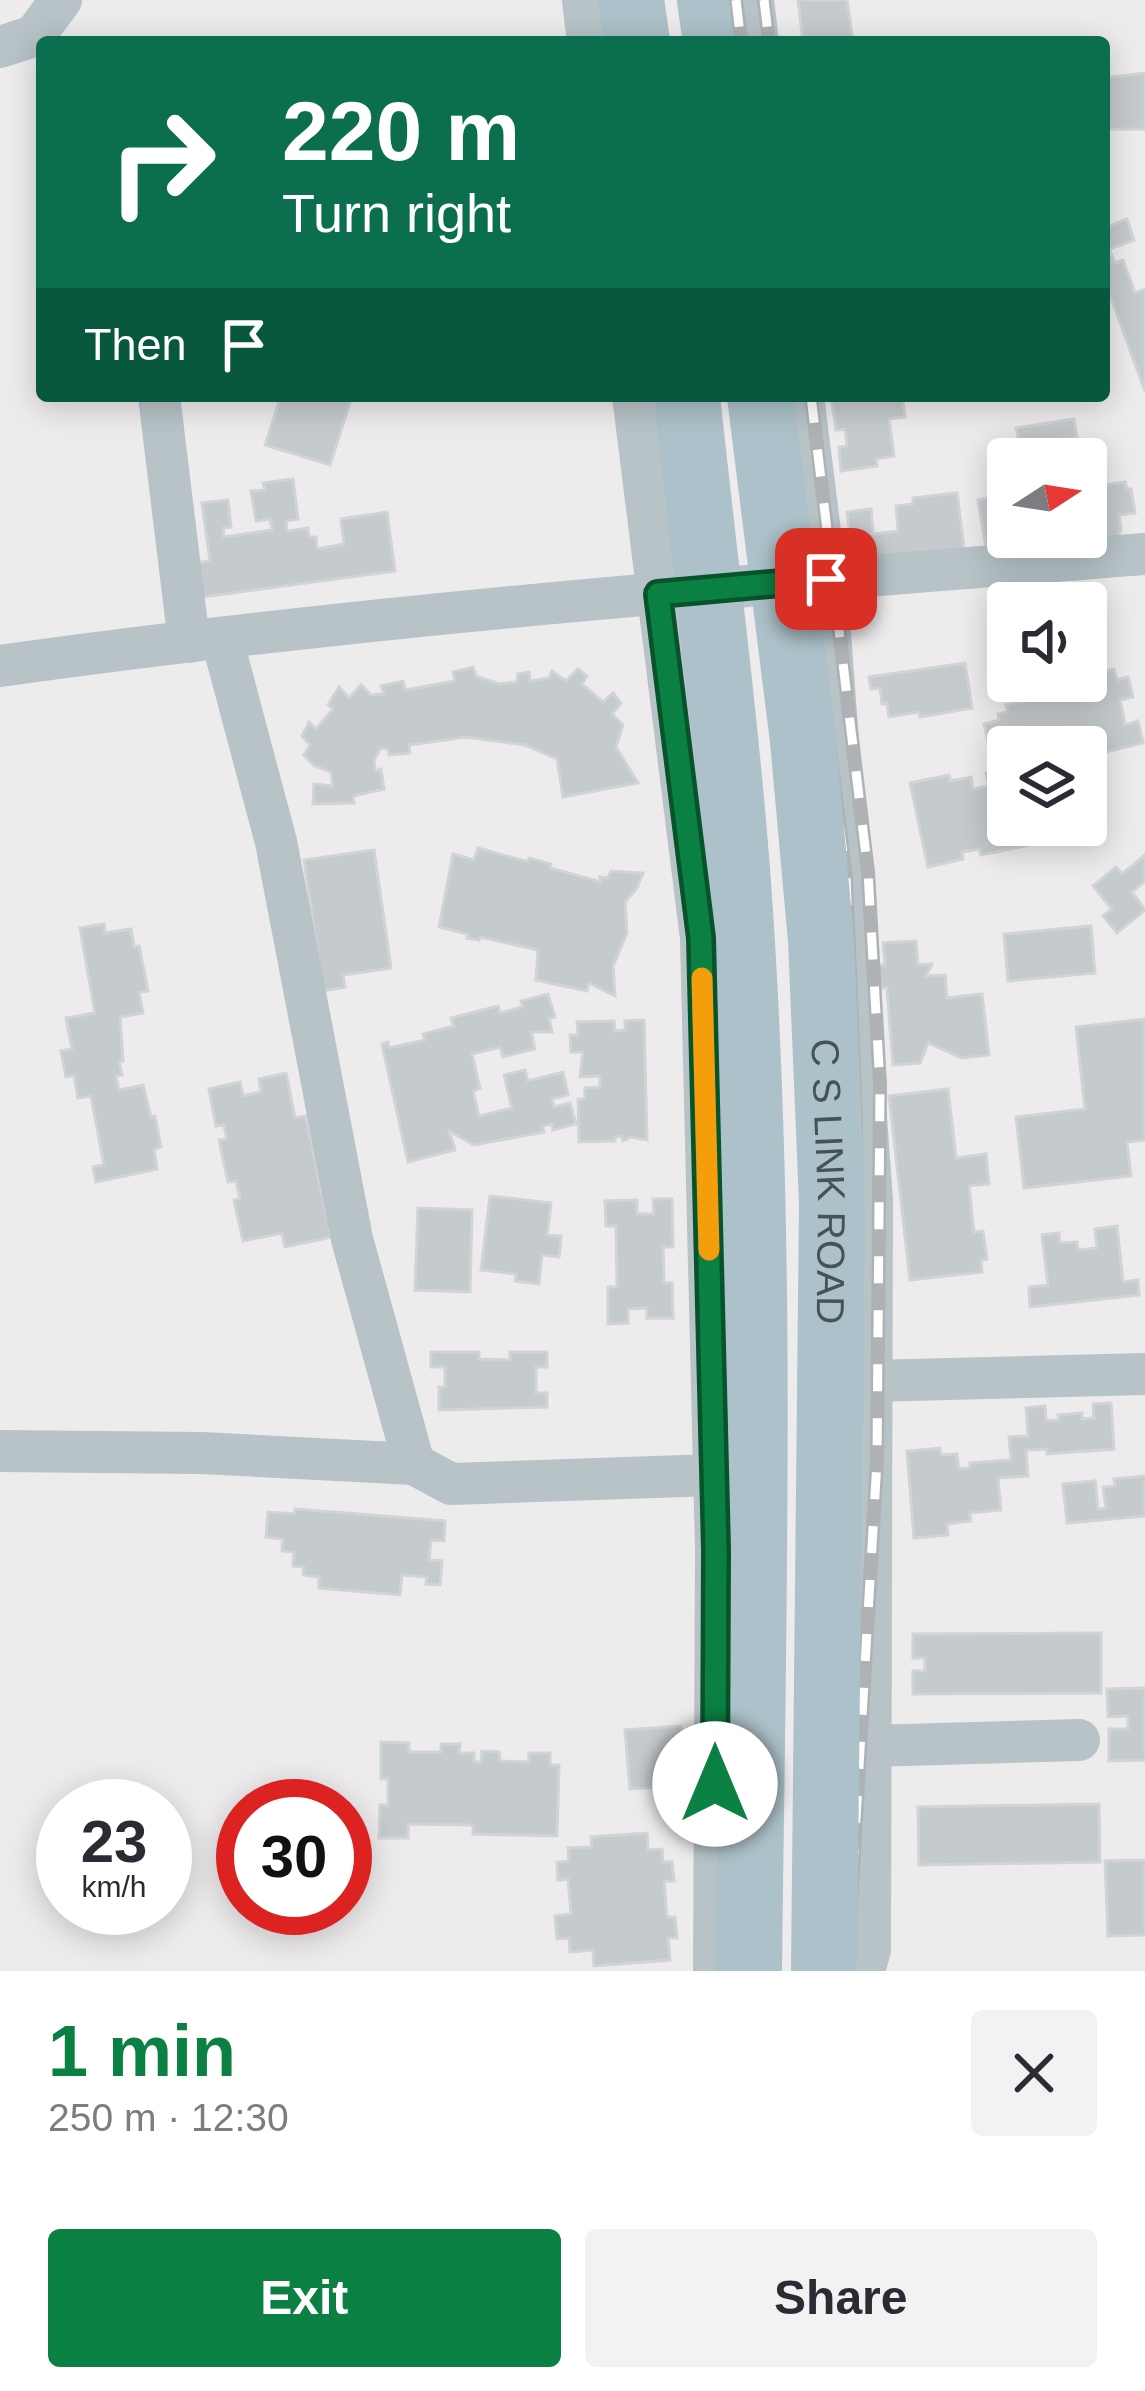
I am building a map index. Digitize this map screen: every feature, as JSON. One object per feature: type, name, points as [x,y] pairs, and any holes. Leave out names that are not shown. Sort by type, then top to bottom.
[{"type":"main road","points":[[631,0],[636,36]]},
{"type":"main road","points":[[710,0],[715,36]]},
{"type":"main road","name":"C S LINK ROAD","points":[[688,402],[738,883],[750,1175],[757,1370],[749,1971]]},
{"type":"main road","name":"C S LINK ROAD","points":[[761,402],[821,940],[832,1202],[824,1971]]},
{"type":"street","points":[[0,47],[34,36],[61,0]]},
{"type":"street","points":[[583,0],[587,36]]},
{"type":"street","points":[[753,0],[757,36]]},
{"type":"street","points":[[160,402],[205,640],[275,842],[352,1239],[414,1464]]},
{"type":"street","points":[[634,402],[701,938],[714,1475],[714,1971]]},
{"type":"street","points":[[804,402],[826,579],[872,1198],[870,1950],[864,1971]]},
{"type":"street","points":[[0,667],[205,640],[658,594],[1145,554]]},
{"type":"street","points":[[871,1381],[1145,1374]]},
{"type":"street","points":[[0,1451],[201,1453],[414,1464],[451,1484],[714,1475]]},
{"type":"street","points":[[871,1746],[1079,1740]]},
{"type":"building","points":[[798,0],[847,0],[852,36],[802,36]]},
{"type":"building","points":[[1145,73],[1145,129],[1110,129],[1110,77]]},
{"type":"building","points":[[1127,219],[1134,240],[1110,249],[1110,226]]},
{"type":"building","points":[[1110,251],[1115,263],[1123,260],[1135,293],[1145,289],[1145,391],[1110,295]]},
{"type":"building","points":[[279,402],[350,402],[330,465],[265,445]]},
{"type":"building","points":[[832,402],[903,402],[905,417],[889,419],[894,456],[876,459],[877,466],[841,471],[839,447],[847,446],[845,429],[836,430]]},
{"type":"building","points":[[1074,419],[1077,437],[1018,438],[1016,428]]},
{"type":"building","points":[[293,479],[298,519],[286,521],[287,531],[308,528],[309,537],[316,537],[317,549],[344,544],[341,519],[387,512],[395,571],[202,597],[197,563],[210,561],[202,503],[228,500],[231,527],[223,528],[224,537],[272,530],[270,519],[256,521],[251,491],[265,490],[263,483]]},
{"type":"building","points":[[1125,482],[1135,513],[1119,515],[1121,530],[1115,542],[1107,543],[1107,485]]},
{"type":"building","points":[[957,493],[965,556],[854,569],[847,512],[871,509],[873,534],[898,531],[896,506],[913,504],[913,498]]},
{"type":"building","points":[[987,498],[987,554],[978,500]]},
{"type":"building","points":[[965,663],[972,708],[889,717],[880,688],[871,689],[869,677]]},
{"type":"building","points":[[473,667],[476,676],[499,684],[517,682],[518,674],[529,672],[530,681],[549,678],[552,671],[566,681],[578,669],[587,676],[582,684],[603,702],[613,693],[621,703],[612,714],[623,725],[616,747],[638,783],[563,797],[557,759],[525,745],[466,737],[409,745],[410,753],[389,755],[388,749],[381,748],[374,760],[375,771],[381,769],[384,789],[353,796],[354,803],[313,804],[314,784],[333,786],[331,772],[313,765],[304,755],[310,745],[302,736],[309,722],[316,729],[333,709],[328,705],[339,687],[349,698],[361,685],[371,695],[384,694],[381,686],[403,681],[405,690],[455,681],[453,672]]},
{"type":"building","points":[[1114,669],[1117,680],[1128,677],[1133,697],[1120,700],[1125,725],[1138,721],[1143,743],[1107,752],[1107,726],[987,726],[987,738],[984,724],[999,720],[998,714],[1008,712],[1006,705],[1107,702],[1107,671]]},
{"type":"building","points":[[949,775],[950,781],[971,777],[973,789],[987,786],[987,846],[1025,846],[981,855],[979,849],[962,852],[963,859],[928,867],[910,783]]},
{"type":"building","points":[[478,848],[551,864],[550,868],[601,882],[600,877],[608,878],[611,871],[643,873],[625,902],[627,933],[613,966],[615,996],[589,983],[587,991],[536,980],[538,950],[467,938],[468,934],[439,927],[453,854],[474,860]]},
{"type":"building","points":[[374,850],[391,968],[343,975],[345,987],[323,991],[304,860]]},
{"type":"building","points":[[1145,855],[1145,881],[1132,892],[1145,910],[1117,933],[1103,916],[1112,909],[1093,886],[1116,867],[1122,874]]},
{"type":"building","points":[[104,924],[105,933],[131,929],[134,947],[139,946],[148,991],[139,992],[143,1013],[120,1017],[123,1061],[119,1062],[122,1075],[116,1076],[119,1090],[143,1085],[161,1147],[154,1149],[157,1169],[96,1182],[93,1167],[104,1165],[91,1096],[78,1098],[74,1075],[66,1077],[61,1051],[72,1049],[66,1018],[95,1013],[80,928]]},
{"type":"building","points":[[1091,926],[1095,973],[1008,981],[1004,934]]},
{"type":"building","points":[[916,941],[918,965],[932,964],[926,976],[945,975],[947,998],[982,994],[989,1055],[962,1058],[928,1043],[920,1063],[893,1065],[887,988],[880,988],[878,965],[885,965],[883,943]]},
{"type":"building","points":[[548,994],[555,1017],[549,1018],[552,1032],[531,1032],[535,1049],[503,1057],[500,1047],[472,1054],[480,1088],[473,1091],[479,1116],[512,1108],[504,1075],[525,1070],[528,1081],[563,1072],[568,1095],[552,1099],[554,1107],[570,1103],[576,1124],[553,1130],[552,1124],[542,1126],[544,1132],[474,1145],[449,1131],[455,1150],[408,1162],[382,1044],[388,1042],[389,1048],[425,1040],[423,1034],[454,1026],[451,1018],[498,1006],[500,1013]]},
{"type":"building","points":[[1145,1019],[1145,1140],[1127,1142],[1131,1176],[1024,1188],[1016,1117],[1085,1109],[1076,1027]]},
{"type":"building","points":[[644,1020],[647,1140],[631,1137],[623,1141],[622,1136],[615,1141],[579,1142],[578,1099],[585,1099],[585,1088],[600,1087],[600,1076],[580,1077],[583,1052],[571,1052],[570,1035],[578,1035],[577,1022],[614,1021],[615,1031],[625,1030],[625,1021]]},
{"type":"building","points":[[286,1073],[295,1118],[306,1116],[331,1237],[285,1247],[282,1233],[243,1241],[234,1200],[240,1199],[236,1181],[228,1182],[219,1140],[227,1139],[224,1125],[216,1126],[209,1089],[240,1082],[243,1096],[261,1092],[259,1079]]},
{"type":"building","points":[[948,1089],[956,1158],[986,1154],[989,1184],[969,1186],[974,1232],[983,1231],[987,1259],[981,1260],[982,1272],[910,1280],[889,1096]]},
{"type":"building","points":[[490,1196],[551,1203],[547,1235],[561,1236],[559,1257],[542,1255],[539,1284],[515,1281],[516,1274],[481,1270]]},
{"type":"building","points":[[653,1199],[672,1199],[673,1247],[663,1247],[664,1283],[672,1283],[673,1318],[647,1318],[647,1308],[628,1309],[628,1323],[608,1324],[608,1287],[617,1287],[616,1226],[606,1226],[605,1201],[637,1200],[637,1214],[654,1214]]},
{"type":"building","points":[[418,1208],[472,1210],[470,1292],[415,1290]]},
{"type":"building","points":[[1117,1226],[1123,1282],[1138,1280],[1139,1295],[1030,1307],[1029,1287],[1048,1285],[1042,1235],[1059,1233],[1060,1243],[1077,1242],[1078,1250],[1097,1248],[1095,1229]]},
{"type":"building","points":[[431,1352],[479,1352],[479,1359],[510,1360],[510,1352],[547,1352],[547,1367],[536,1367],[536,1393],[547,1393],[547,1407],[439,1410],[445,1367],[431,1367]]},
{"type":"building","points":[[1111,1403],[1114,1449],[1047,1454],[1047,1449],[1026,1450],[1028,1476],[998,1478],[1001,1510],[970,1513],[971,1521],[947,1524],[948,1535],[914,1538],[907,1451],[940,1448],[941,1455],[957,1454],[959,1469],[970,1468],[970,1463],[1011,1460],[1009,1437],[1028,1436],[1026,1408],[1045,1406],[1046,1421],[1082,1413],[1082,1419],[1094,1418],[1093,1404]]},
{"type":"building","points":[[1145,1476],[1145,1516],[1067,1523],[1063,1484],[1095,1481],[1098,1509],[1106,1508],[1103,1487],[1115,1486],[1114,1479]]},
{"type":"building","points":[[295,1509],[445,1521],[444,1541],[431,1540],[429,1560],[442,1561],[440,1585],[426,1584],[427,1577],[402,1575],[400,1595],[319,1588],[319,1577],[303,1575],[304,1567],[293,1566],[294,1552],[282,1551],[283,1539],[266,1537],[268,1512],[295,1514]]},
{"type":"building","points":[[1101,1633],[1101,1693],[913,1694],[913,1671],[925,1671],[925,1658],[913,1658],[913,1634]]},
{"type":"building","points":[[1145,1688],[1145,1760],[1109,1761],[1109,1729],[1128,1729],[1128,1716],[1108,1717],[1107,1689]]},
{"type":"building","points":[[681,1726],[686,1785],[630,1789],[625,1730]]},
{"type":"building","points":[[381,1742],[409,1743],[409,1752],[441,1752],[441,1744],[460,1744],[459,1753],[474,1753],[474,1762],[481,1762],[482,1751],[499,1752],[500,1761],[529,1762],[529,1753],[550,1753],[550,1765],[559,1765],[557,1836],[473,1834],[473,1825],[408,1824],[408,1838],[379,1838],[380,1805],[388,1805],[388,1779],[381,1779]]},
{"type":"building","points":[[1099,1804],[1100,1862],[919,1865],[918,1807]]},
{"type":"building","points":[[647,1833],[648,1850],[662,1849],[663,1862],[672,1862],[674,1881],[664,1881],[667,1917],[675,1917],[677,1938],[668,1938],[670,1960],[594,1966],[593,1950],[570,1952],[569,1938],[557,1939],[555,1916],[571,1914],[568,1879],[558,1880],[557,1862],[569,1861],[568,1848],[592,1847],[591,1837]]},
{"type":"building","points":[[1145,1860],[1145,1935],[1108,1936],[1105,1861]]},
{"type":"railway","points":[[736,0],[740,36]]},
{"type":"railway","points":[[764,0],[768,36]]},
{"type":"railway","points":[[787,402],[846,878],[856,1119],[853,1440],[819,1971]]},
{"type":"railway","points":[[812,402],[868,872],[880,1085],[877,1461],[847,1971]]},
{"type":"slow traffic","points":[[702,978],[709,1250]]},
{"type":"route","points":[[715,1784],[716,1550],[701,938],[658,594],[826,579]]}]
